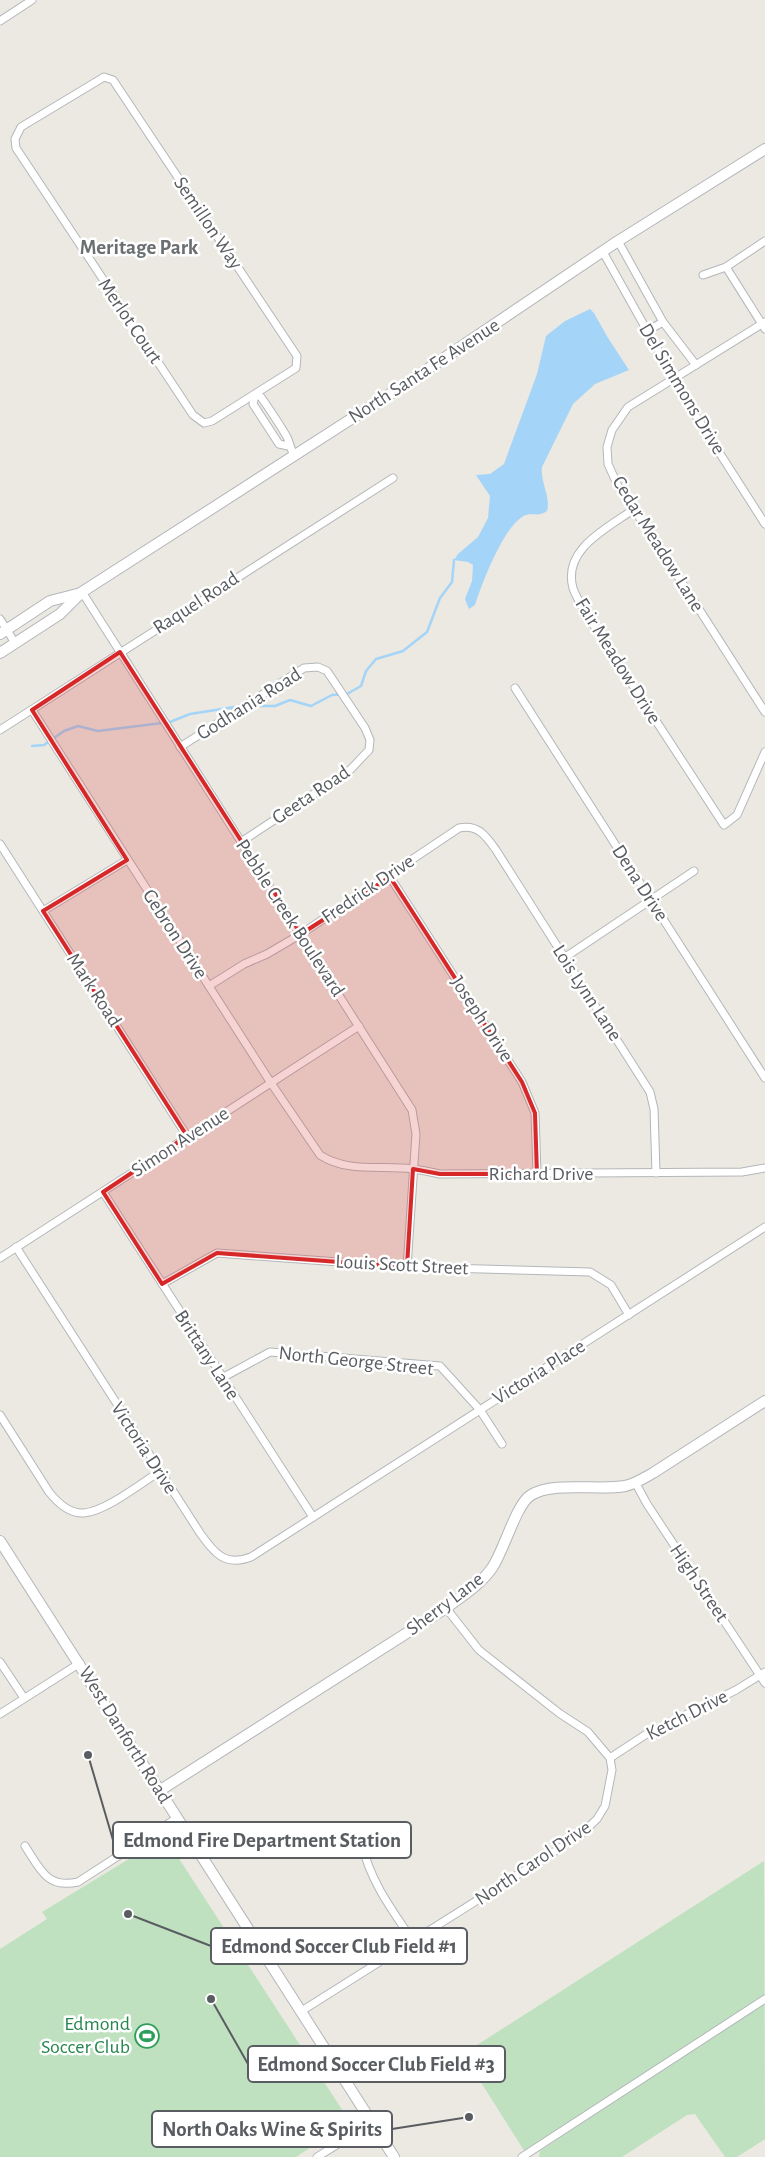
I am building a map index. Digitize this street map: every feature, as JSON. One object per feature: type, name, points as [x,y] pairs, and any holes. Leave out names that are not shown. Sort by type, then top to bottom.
[{"type":"street","points":[[0,21],[32,0]]},
{"type":"street","name":"Semillon Way","points":[[14,139],[21,127],[104,77],[113,80],[297,356],[296,368],[255,395]]},
{"type":"street","name":"Merlot Court","points":[[14,139],[16,148],[25,164],[193,415],[204,423],[212,421],[255,395]]},
{"type":"street","name":"North Santa Fe Avenue","points":[[0,653],[60,614],[82,592],[291,450],[479,335],[618,241],[765,149]]},
{"type":"street","points":[[618,241],[663,322],[696,365]]},
{"type":"street","points":[[703,275],[726,268],[765,241]]},
{"type":"street","name":"Del Simmons Drive","points":[[603,252],[675,379],[686,402],[765,524]]},
{"type":"street","points":[[726,268],[764,325]]},
{"type":"street","points":[[647,331],[663,322]]},
{"type":"street","name":"Cedar Meadow Lane","points":[[764,325],[675,379],[653,390],[628,407],[612,430],[607,447],[608,464],[618,486],[765,712]]},
{"type":"street","points":[[255,395],[261,397],[289,440],[291,450],[279,444],[263,420],[253,404],[255,395]]},
{"type":"street","points":[[263,420],[272,414]]},
{"type":"street","name":"Raquel Road","points":[[0,730],[394,478]]},
{"type":"street","name":"Fair Meadow Drive","points":[[634,510],[582,548],[573,561],[570,576],[573,590],[724,825],[737,816],[765,752]]},
{"type":"street","name":"North Santa Fe Avenue","points":[[3,632],[50,602],[82,592]]},
{"type":"street","name":"Pebble Creek Boulevard","points":[[82,592],[412,1110],[416,1134],[407,1267]]},
{"type":"street","points":[[0,620],[3,632],[15,643]]},
{"type":"street","name":"Godhania Road","points":[[180,747],[304,668],[318,667],[327,670],[334,678],[370,740]]},
{"type":"street","name":"Dena Drive","points":[[515,688],[765,1078]]},
{"type":"street","name":"Gebron Drive","points":[[32,710],[127,860],[320,1156]]},
{"type":"street","name":"Geeta Road","points":[[241,842],[350,770],[369,750],[370,740]]},
{"type":"street","name":"Fredrick Drive","points":[[209,986],[244,964],[267,954],[301,934],[390,877],[459,828],[467,826],[476,828]]},
{"type":"street","name":"Lois Lynn Lane","points":[[476,828],[496,850],[650,1092],[654,1109],[656,1173]]},
{"type":"street","name":"Mark Road","points":[[0,844],[187,1136]]},
{"type":"street","points":[[43,911],[127,860]]},
{"type":"street","points":[[564,958],[694,871]]},
{"type":"street","name":"Joseph Drive","points":[[390,877],[522,1082],[534,1113],[538,1174]]},
{"type":"street","name":"Simon Avenue","points":[[0,1258],[359,1026]]},
{"type":"street","name":"Richard Drive","points":[[320,1156],[342,1165],[413,1169],[440,1174],[742,1172],[765,1168]]},
{"type":"street","name":"Brittany Lane","points":[[103,1192],[313,1517]]},
{"type":"street","name":"Victoria Place","points":[[313,1517],[765,1227]]},
{"type":"street","name":"Victoria Drive","points":[[16,1247],[159,1472],[212,1550],[232,1561],[251,1557],[313,1517]]},
{"type":"street","name":"Louis Scott Street","points":[[162,1284],[218,1253],[407,1267],[590,1272],[611,1285],[629,1315]]},
{"type":"street","name":"North George Street","points":[[222,1378],[270,1352],[440,1366],[480,1410],[502,1444]]},
{"type":"street","name":"Sherry Lane","points":[[159,1791],[446,1608],[478,1584],[492,1568],[523,1503],[531,1495],[544,1490],[612,1487],[635,1482],[653,1474],[765,1401]]},
{"type":"street","points":[[0,1415],[49,1492],[58,1503],[70,1510],[84,1513],[101,1507],[159,1472]]},
{"type":"street","name":"High Street","points":[[635,1482],[646,1504],[762,1674],[765,1683]]},
{"type":"street","name":"West Danforth Road","points":[[0,1541],[80,1663],[159,1791],[394,2157]]},
{"type":"street","points":[[446,1608],[479,1650],[551,1708],[588,1732],[610,1758]]},
{"type":"street","points":[[0,1662],[24,1698]]},
{"type":"street","points":[[0,1714],[80,1663]]},
{"type":"street","name":"Ketch Drive","points":[[610,1758],[645,1735],[736,1690],[762,1674]]},
{"type":"street","name":"North Carol Drive","points":[[300,2012],[579,1836],[597,1819],[605,1806],[612,1770],[610,1758]]},
{"type":"street","points":[[25,1846],[45,1876],[56,1883],[65,1885],[78,1882],[177,1818]]},
{"type":"street","points":[[362,1844],[367,1866],[376,1884],[413,1941]]},
{"type":"street","points":[[522,2157],[765,1999]]},
{"type":"street","points":[[317,2157],[372,2122]]},
{"type":"highlighted area","points":[[120,652],[301,934],[390,877],[522,1082],[535,1113],[537,1174],[440,1174],[413,1169],[407,1267],[217,1253],[162,1284],[103,1192],[187,1136],[43,911],[127,860],[32,710]]},
{"type":"green space","name":"Edmond Soccer Club","points":[[165,1837],[350,2122],[296,2157],[0,2157],[0,1949],[47,1919],[42,1912]]},
{"type":"green space","points":[[764,1861],[765,2139],[737,2157],[725,2157],[695,2114],[687,2115],[622,2157],[539,2157],[540,2151],[648,2079],[525,2152],[463,2054]]},
{"type":"water","points":[[590,309],[629,370],[595,384],[573,404],[542,467],[542,478],[548,500],[547,511],[540,514],[525,515],[515,523],[494,557],[475,605],[469,609],[465,599],[472,581],[473,565],[468,562],[454,560],[458,554],[478,537],[488,518],[490,496],[476,475],[490,474],[504,464],[537,374],[546,336],[565,321]]},
{"type":"waterway","points":[[249,706],[275,706],[290,700],[311,706],[332,695],[347,694],[361,686],[366,671],[376,659],[403,651],[427,632],[440,598],[452,582],[454,560]]},
{"type":"waterway","points":[[32,746],[44,745],[64,731],[78,726],[98,731],[170,722],[190,714],[241,706]]},
{"type":"place","name":"Edmond Fire Department Station","points":[[88,1755]]},
{"type":"place","name":"Edmond Soccer Club Field #1","points":[[128,1914]]},
{"type":"place","name":"Edmond Soccer Club Field #3","points":[[211,1999]]},
{"type":"place","name":"Edmond Soccer Club","points":[[147,2036]]},
{"type":"place","name":"North Oaks Wine & Spirits","points":[[469,2117]]},
{"type":"district","name":"Meritage Park","points":[[139,247]]}]
